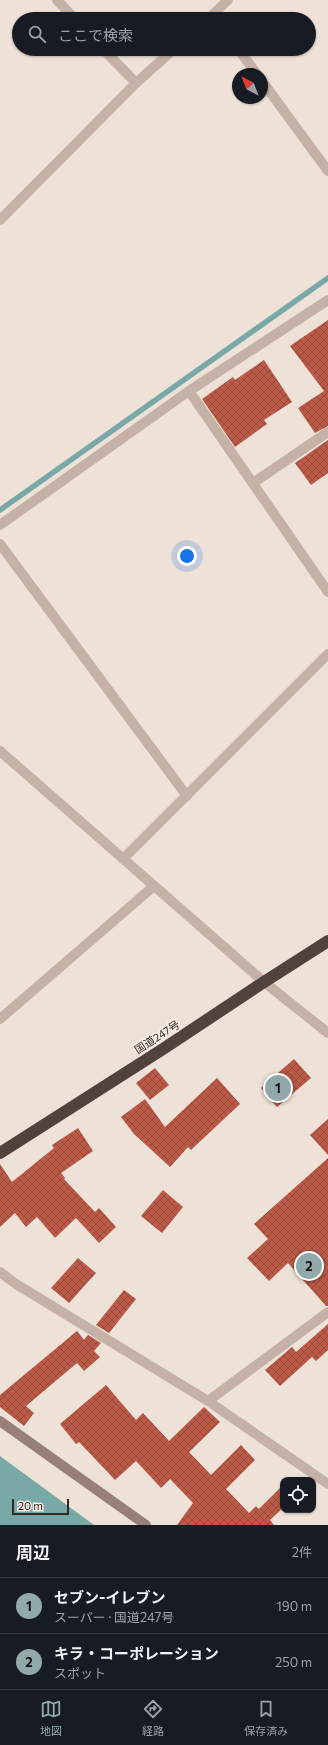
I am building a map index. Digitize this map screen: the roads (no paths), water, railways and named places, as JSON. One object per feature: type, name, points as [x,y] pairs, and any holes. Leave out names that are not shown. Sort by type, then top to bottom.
[{"type":"highway","name":"国道247号","points":[[0,1153],[328,941]]},
{"type":"street","points":[[57,0],[68,12]]},
{"type":"street","points":[[217,12],[228,0]]},
{"type":"street","points":[[110,56],[136,83]]},
{"type":"street","points":[[0,220],[136,83],[166,56]]},
{"type":"street","points":[[243,56],[252,68]]},
{"type":"street","points":[[268,89],[328,172]]},
{"type":"street","points":[[0,525],[189,390],[328,300]]},
{"type":"street","points":[[189,390],[328,592]]},
{"type":"street","points":[[253,483],[328,432]]},
{"type":"street","points":[[0,544],[187,796]]},
{"type":"street","points":[[123,859],[328,654]]},
{"type":"street","points":[[0,751],[264,982],[328,1033]]},
{"type":"street","points":[[0,1019],[154,886]]},
{"type":"street","points":[[0,1272],[16,1284],[208,1401],[328,1484]]},
{"type":"street","points":[[208,1401],[328,1312]]},
{"type":"street","points":[[0,1421],[146,1525]]},
{"type":"water","points":[[0,1456],[94,1525],[0,1525]]},
{"type":"waterway","points":[[0,510],[328,278]]},
{"type":"place","name":"セブン-イレブン","points":[[278,1088]]},
{"type":"place","name":"キラ・コーポレーション","points":[[309,1266]]}]
